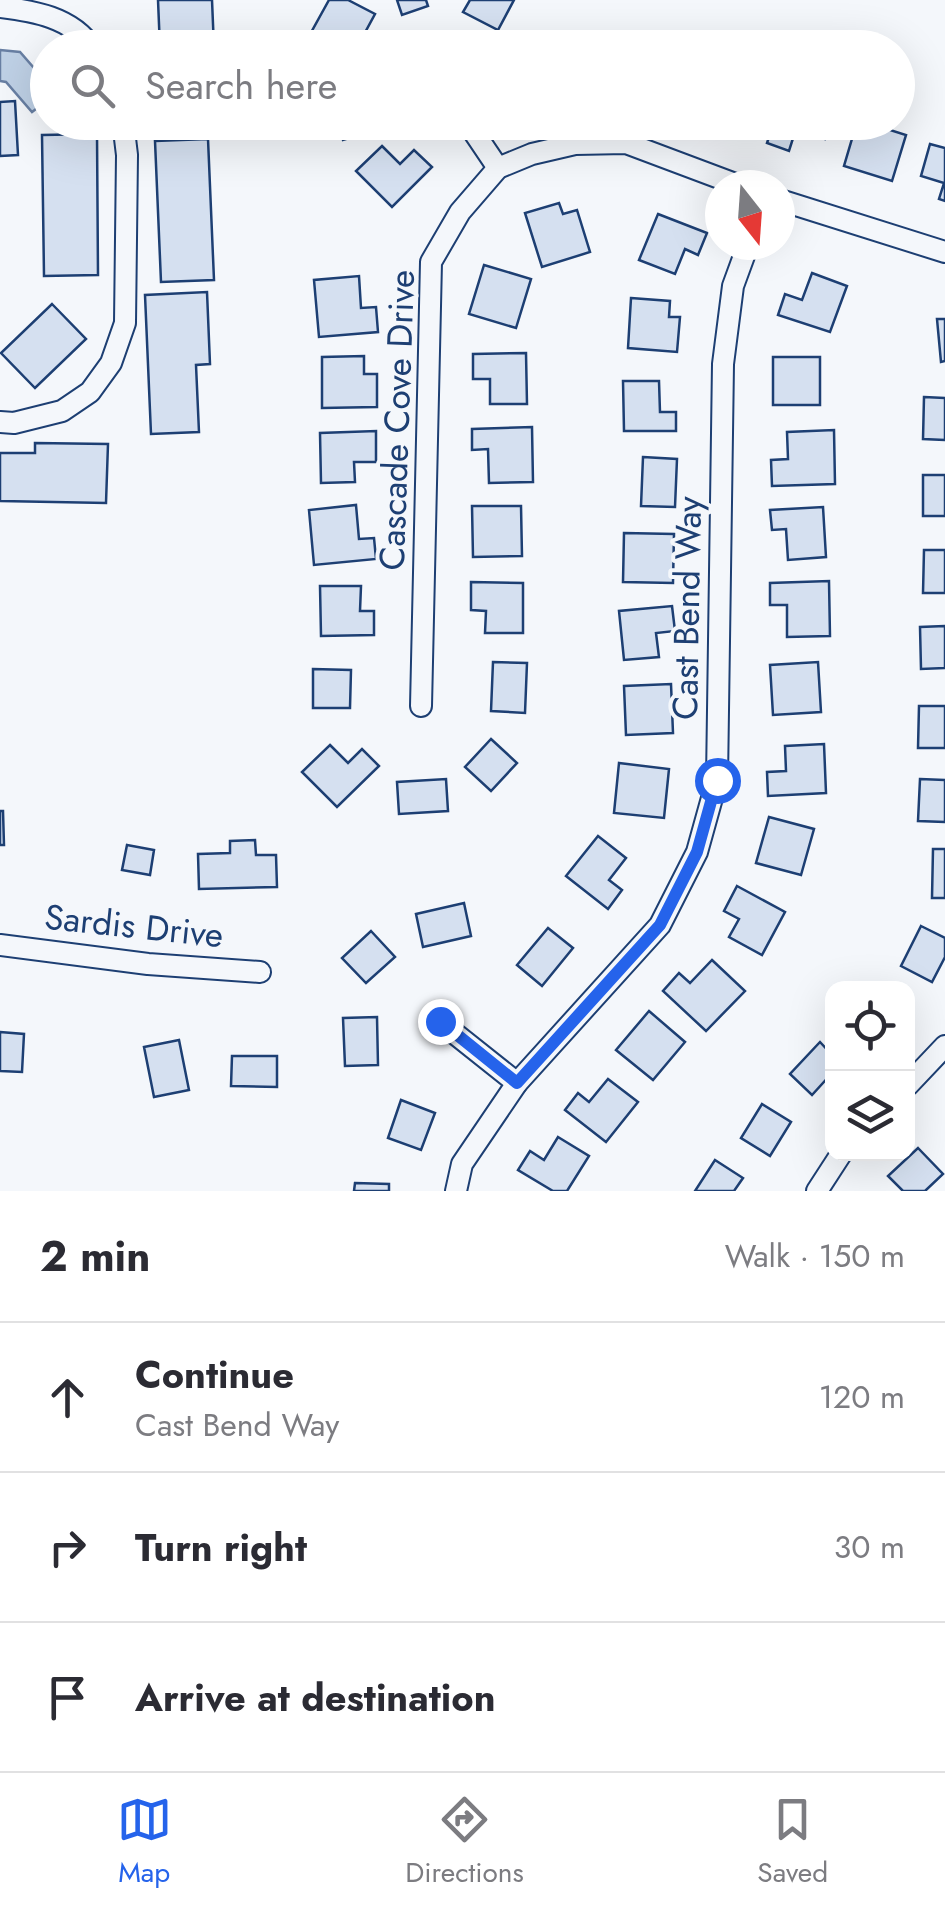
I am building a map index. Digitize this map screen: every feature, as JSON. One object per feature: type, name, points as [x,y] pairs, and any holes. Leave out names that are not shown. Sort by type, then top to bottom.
[{"type":"street","points":[[0,7],[39,12],[70,30]]},
{"type":"street","points":[[0,422],[14,424],[62,411],[90,392],[111,363],[125,323],[125,140]]},
{"type":"street","points":[[480,140],[498,168]]},
{"type":"street","name":"Cascade Cove Drive","points":[[421,706],[431,262],[460,212],[498,168],[532,154],[575,144],[626,143],[705,173]]},
{"type":"street","points":[[795,205],[945,252]]},
{"type":"street","name":"Cast Bend Way","points":[[456,1191],[462,1164],[517,1083],[660,925],[697,852],[717,780],[723,364],[733,286],[743,260]]},
{"type":"street","name":"Sardis Drive","points":[[0,945],[148,964],[260,972]]},
{"type":"street","points":[[440,1021],[517,1083]]},
{"type":"street","points":[[915,1078],[945,1046]]},
{"type":"street","points":[[817,1191],[836,1161]]},
{"type":"water","points":[[0,50],[20,52],[30,63],[30,110],[6,82],[0,81]]},
{"type":"building","points":[[158,0],[212,0],[213,30],[159,30]]},
{"type":"building","points":[[329,0],[348,0],[375,14],[366,30],[312,30]]},
{"type":"building","points":[[397,0],[426,0],[428,6],[402,15]]},
{"type":"building","points":[[470,0],[514,0],[498,30],[463,12]]},
{"type":"building","points":[[15,101],[18,155],[0,156],[0,102]]},
{"type":"building","points":[[42,140],[97,140],[98,275],[44,276]]},
{"type":"building","points":[[208,140],[214,280],[161,282],[155,141]]},
{"type":"building","points":[[768,140],[792,140],[789,151],[767,143]]},
{"type":"building","points":[[852,140],[904,140],[892,181],[844,166]]},
{"type":"building","points":[[930,144],[945,148],[945,201],[939,199],[944,183],[921,176]]},
{"type":"building","points":[[382,146],[400,164],[414,150],[432,167],[392,207],[356,171]]},
{"type":"building","points":[[559,203],[563,214],[577,210],[590,252],[542,267],[525,213]]},
{"type":"building","points":[[658,214],[705,232],[698,255],[685,249],[675,274],[639,260]]},
{"type":"building","points":[[484,265],[531,279],[516,328],[469,314]]},
{"type":"building","points":[[812,273],[847,286],[830,332],[778,315],[785,294],[802,300]]},
{"type":"building","points":[[359,276],[361,308],[376,307],[378,332],[319,337],[314,280]]},
{"type":"building","points":[[207,292],[210,364],[196,365],[199,432],[151,434],[145,295]]},
{"type":"building","points":[[631,298],[670,301],[669,317],[680,317],[677,352],[628,348]]},
{"type":"building","points":[[52,304],[86,339],[35,388],[1,353]]},
{"type":"building","points":[[937,319],[945,319],[945,361],[941,362]]},
{"type":"building","points":[[526,353],[527,404],[490,404],[490,379],[473,379],[473,354]]},
{"type":"building","points":[[364,356],[364,374],[377,374],[377,407],[322,408],[322,357]]},
{"type":"building","points":[[773,357],[820,357],[820,405],[773,405]]},
{"type":"building","points":[[623,381],[659,381],[660,412],[676,412],[676,431],[624,431]]},
{"type":"building","points":[[924,397],[945,398],[945,440],[923,439]]},
{"type":"building","points":[[532,427],[533,482],[489,483],[488,449],[472,450],[472,429]]},
{"type":"building","points":[[834,430],[835,484],[772,486],[771,460],[788,459],[787,432]]},
{"type":"building","points":[[376,431],[376,462],[354,462],[355,482],[321,483],[320,433]]},
{"type":"building","points":[[35,443],[108,444],[106,503],[0,501],[0,453],[35,453]]},
{"type":"building","points":[[643,457],[677,459],[675,507],[641,506]]},
{"type":"building","points":[[923,475],[945,475],[945,516],[923,516]]},
{"type":"building","points":[[356,505],[359,539],[374,538],[376,559],[314,565],[309,510]]},
{"type":"building","points":[[472,506],[521,506],[522,556],[473,557]]},
{"type":"building","points":[[823,507],[826,557],[788,560],[786,529],[772,530],[770,510]]},
{"type":"building","points":[[624,533],[674,534],[673,583],[623,582]]},
{"type":"building","points":[[924,550],[945,550],[945,593],[923,593]]},
{"type":"building","points":[[829,581],[830,636],[787,637],[787,605],[770,605],[770,583]]},
{"type":"building","points":[[471,582],[523,583],[523,633],[485,633],[486,611],[471,610]]},
{"type":"building","points":[[320,586],[361,586],[360,611],[374,611],[374,635],[321,636]]},
{"type":"building","points":[[672,606],[675,631],[656,633],[659,657],[624,660],[619,611]]},
{"type":"building","points":[[945,626],[945,668],[921,669],[920,627]]},
{"type":"building","points":[[493,662],[527,663],[525,713],[491,711]]},
{"type":"building","points":[[818,662],[821,712],[773,715],[770,665]]},
{"type":"building","points":[[313,669],[351,670],[350,708],[313,708]]},
{"type":"building","points":[[671,684],[673,733],[626,735],[624,686]]},
{"type":"building","points":[[919,706],[945,706],[945,748],[918,748]]},
{"type":"building","points":[[491,739],[517,763],[491,791],[465,767]]},
{"type":"building","points":[[824,744],[826,793],[768,796],[767,772],[786,771],[785,746]]},
{"type":"building","points":[[330,745],[348,763],[362,749],[379,766],[337,807],[302,772]]},
{"type":"building","points":[[619,763],[669,769],[664,818],[614,813]]},
{"type":"building","points":[[446,779],[448,811],[399,814],[397,782]]},
{"type":"building","points":[[920,779],[945,780],[945,822],[918,821]]},
{"type":"building","points":[[3,811],[4,845],[0,845]]},
{"type":"building","points":[[769,817],[814,829],[801,875],[756,863]]},
{"type":"building","points":[[598,836],[626,858],[609,880],[622,890],[608,909],[566,876]]},
{"type":"building","points":[[255,840],[256,855],[276,855],[277,887],[199,889],[198,854],[230,853],[230,841]]},
{"type":"building","points":[[127,845],[154,850],[150,875],[122,870]]},
{"type":"building","points":[[933,849],[945,849],[945,898],[932,898]]},
{"type":"building","points":[[737,886],[785,912],[762,955],[729,937],[739,919],[724,911]]},
{"type":"building","points":[[464,903],[471,936],[423,947],[416,914]]},
{"type":"building","points":[[921,926],[945,938],[945,957],[932,982],[901,966]]},
{"type":"building","points":[[548,928],[573,948],[542,986],[517,965]]},
{"type":"building","points":[[371,931],[395,957],[366,983],[342,958]]},
{"type":"building","points":[[712,960],[745,991],[706,1031],[663,991],[679,973],[690,983]]},
{"type":"building","points":[[649,1011],[685,1042],[653,1080],[616,1050]]},
{"type":"building","points":[[377,1017],[378,1065],[345,1066],[343,1018]]},
{"type":"building","points":[[0,1032],[24,1034],[22,1072],[0,1071]]},
{"type":"building","points":[[179,1040],[189,1090],[154,1097],[144,1047]]},
{"type":"building","points":[[820,1042],[825,1047],[825,1081],[812,1095],[790,1074]]},
{"type":"building","points":[[232,1056],[277,1056],[277,1087],[231,1086]]},
{"type":"building","points":[[608,1079],[638,1102],[606,1142],[565,1110],[578,1093],[589,1102]]},
{"type":"building","points":[[401,1100],[435,1113],[421,1150],[388,1138]]},
{"type":"building","points":[[762,1104],[791,1122],[770,1156],[741,1138]]},
{"type":"building","points":[[558,1137],[589,1156],[567,1191],[553,1191],[518,1170],[530,1151],[544,1160]]},
{"type":"building","points":[[918,1148],[943,1174],[925,1191],[903,1191],[888,1176],[904,1161],[915,1161]]},
{"type":"building","points":[[715,1160],[743,1178],[734,1191],[695,1191]]},
{"type":"building","points":[[355,1183],[389,1184],[389,1191],[354,1191]]},
{"type":"route","points":[[440,1021],[517,1083],[660,925],[697,852],[717,780]]}]
